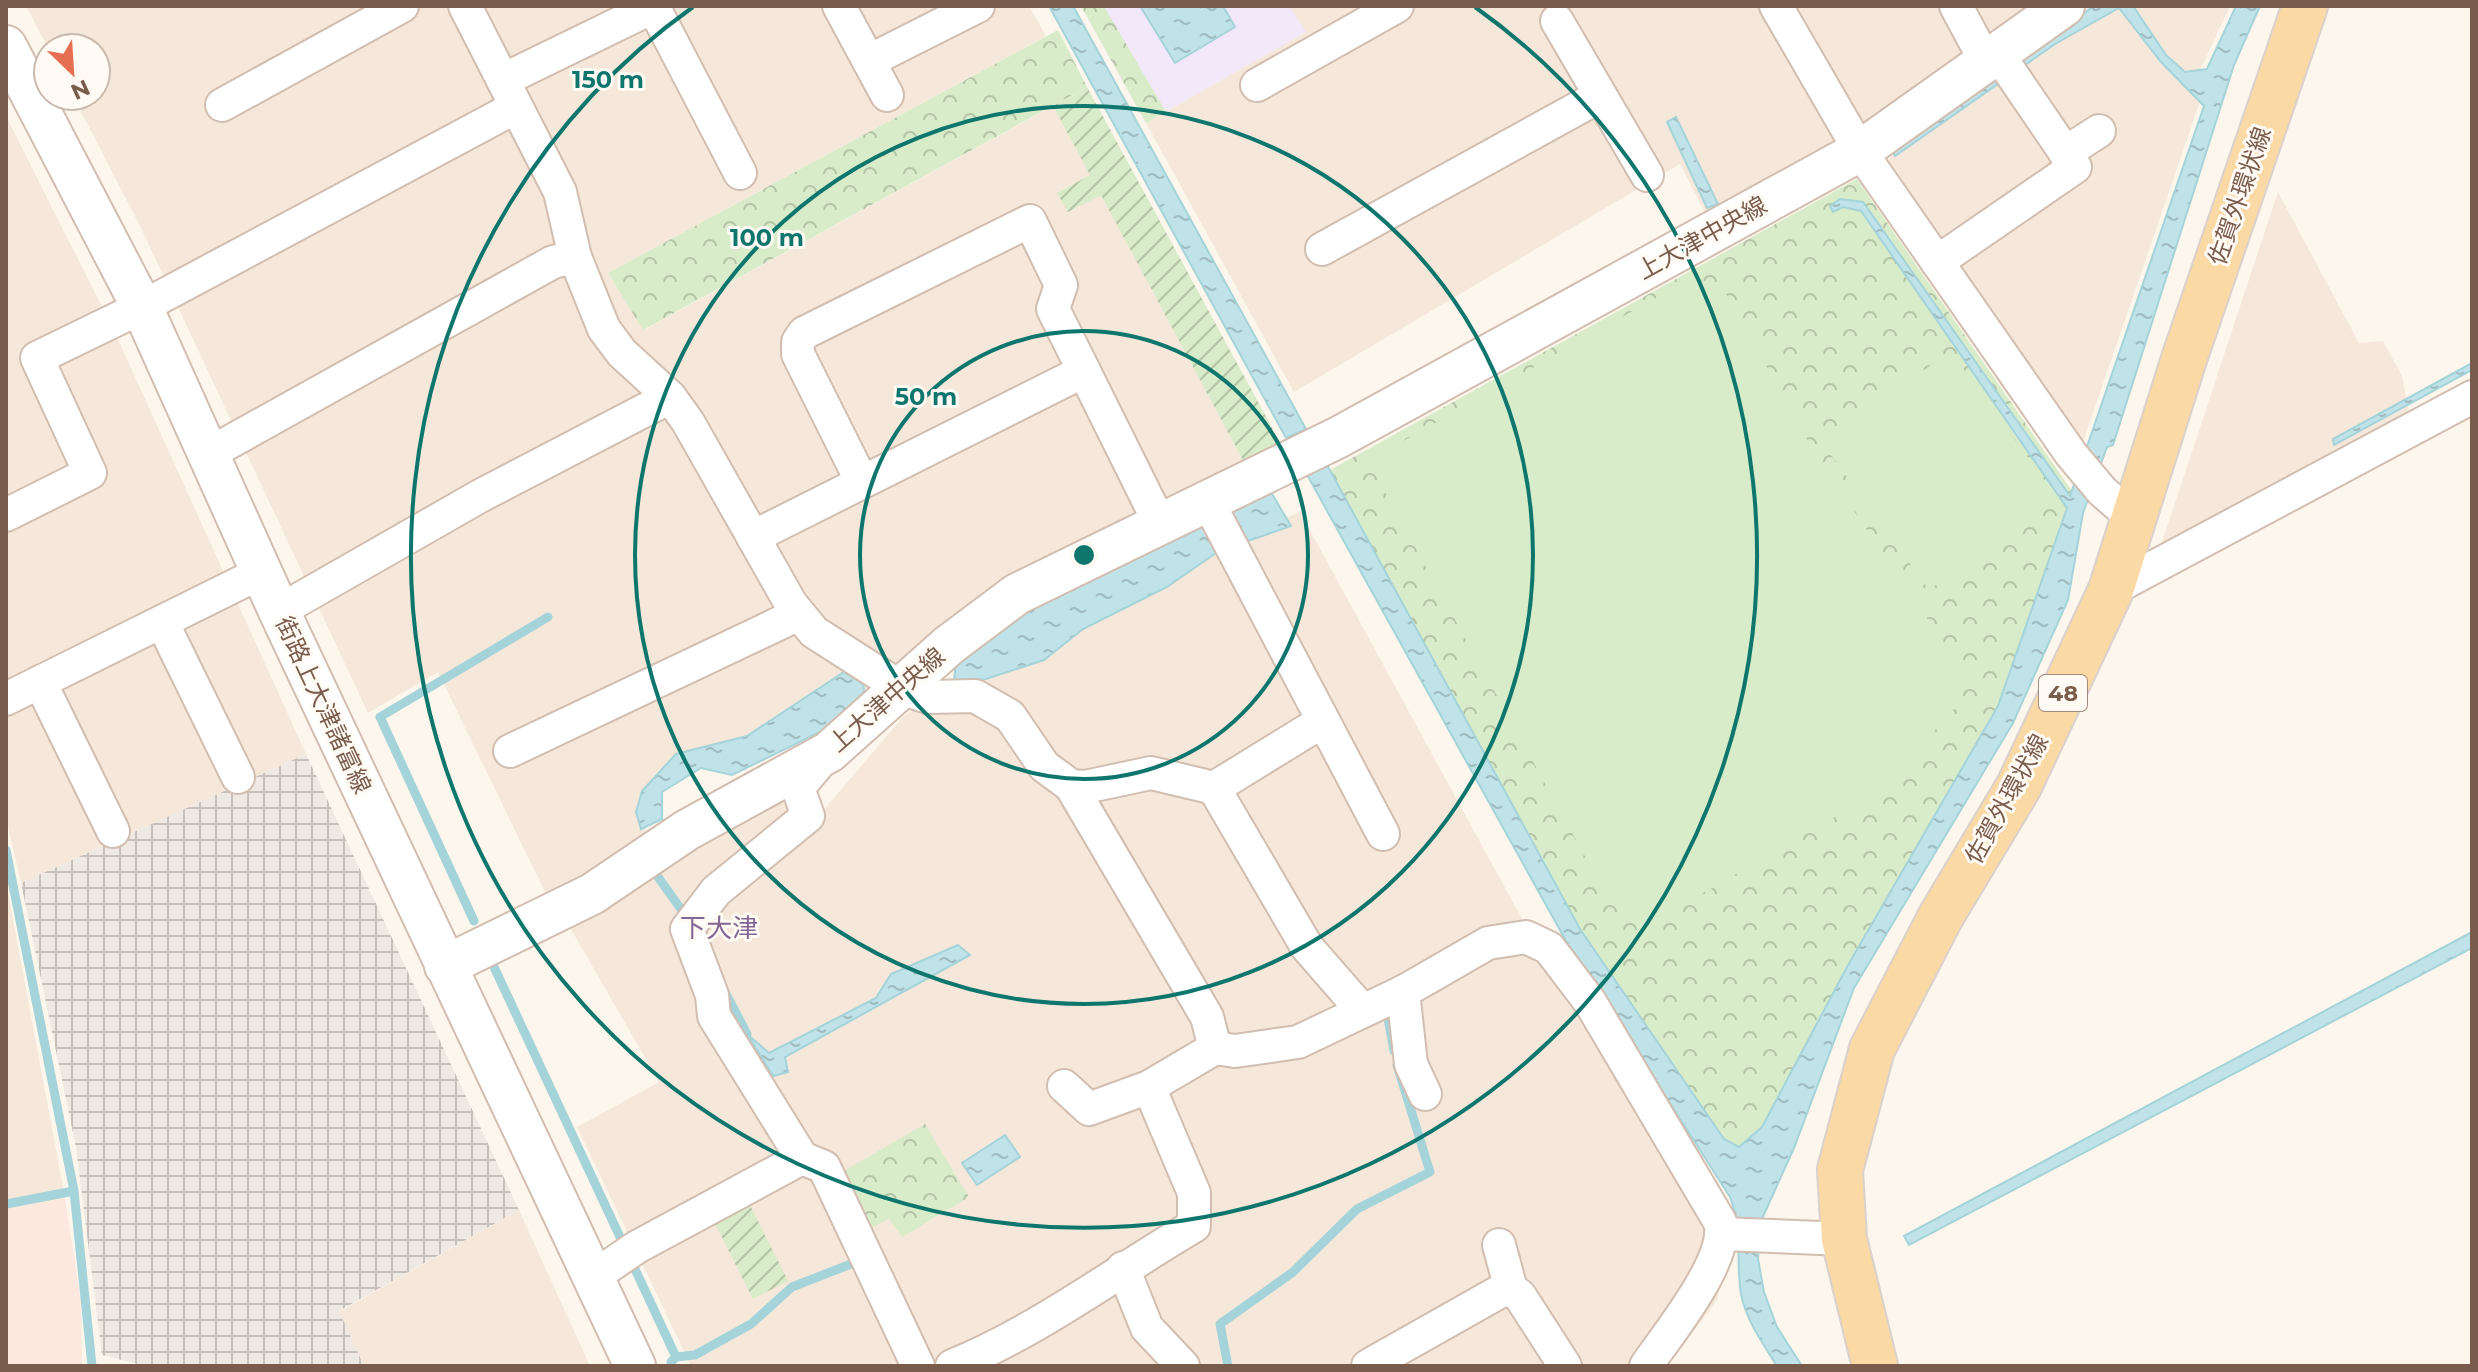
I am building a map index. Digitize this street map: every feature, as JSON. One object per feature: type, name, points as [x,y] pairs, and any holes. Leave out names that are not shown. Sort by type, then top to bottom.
[{"type":"main road","name":"佐賀外環状線","points":[[1875,1366],[1844,1239],[1840,1170],[1872,1049],[1941,916],[2019,786],[2111,590],[2117,504],[2305,6]]},
{"type":"street","points":[[222,105],[402,6]]},
{"type":"street","points":[[465,6],[560,192],[575,257],[604,329],[622,353],[670,397],[705,448],[799,614],[814,632],[903,689],[928,697],[975,696],[1010,716],[1044,766],[1071,786],[1207,1017],[1215,1048]]},
{"type":"street","points":[[6,515],[90,473],[37,358],[142,307],[654,6],[740,173]]},
{"type":"street","points":[[839,6],[887,95]]},
{"type":"street","points":[[1257,85],[1397,6]]},
{"type":"street","points":[[1776,6],[1860,151],[2071,454],[2117,504]]},
{"type":"street","points":[[1937,262],[2075,167],[1956,6]]},
{"type":"street","name":"上大津中央線","points":[[445,966],[592,894],[687,830],[829,752],[949,645],[1017,594],[1159,522],[1324,445],[1860,151],[2000,66],[2064,6]]},
{"type":"street","points":[[869,61],[967,8]]},
{"type":"street","points":[[1561,11],[1600,96],[1647,175]]},
{"type":"street","name":"街路上大津諸富線","points":[[6,46],[142,307],[279,611],[445,966],[617,1261],[628,1363]]},
{"type":"street","points":[[1322,249],[1600,96]]},
{"type":"street","points":[[2065,153],[2099,131]]},
{"type":"street","points":[[862,482],[798,354],[798,342],[804,333],[1030,221],[1061,285],[1053,309],[1159,522]]},
{"type":"street","points":[[210,453],[553,262],[575,257]]},
{"type":"street","points":[[753,537],[1084,371]]},
{"type":"street","points":[[279,611],[480,496],[670,397]]},
{"type":"street","points":[[2111,590],[2472,397]]},
{"type":"street","points":[[1207,500],[1383,834]]},
{"type":"street","points":[[6,699],[262,572]]},
{"type":"street","points":[[510,751],[799,614]]},
{"type":"street","points":[[162,622],[238,777]]},
{"type":"street","points":[[40,682],[113,831]]},
{"type":"street","points":[[1071,786],[1085,787],[1151,773],[1214,788],[1323,721]]},
{"type":"street","points":[[829,752],[798,788],[808,816],[716,891],[687,929],[712,995],[714,1016],[802,1158],[824,1167],[918,1366]]},
{"type":"street","points":[[1214,788],[1307,947],[1362,1010]]},
{"type":"street","points":[[1064,1086],[1089,1109],[1149,1087],[1215,1048],[1235,1051],[1298,1042],[1403,992],[1488,943],[1526,937],[1549,948],[1598,1014],[1696,1176],[1723,1234],[1703,1281],[1646,1366]]},
{"type":"street","points":[[1403,992],[1411,1064],[1425,1094]]},
{"type":"street","points":[[952,1366],[1066,1308],[1123,1268],[1194,1226],[1194,1193],[1149,1087]]},
{"type":"street","points":[[617,1261],[802,1158]]},
{"type":"street","points":[[1723,1234],[1844,1239]]},
{"type":"street","points":[[1499,1245],[1511,1289],[1520,1296],[1565,1366]]},
{"type":"street","points":[[1123,1268],[1147,1328],[1183,1366]]},
{"type":"street","points":[[1368,1366],[1499,1292],[1511,1289]]},
{"type":"shaded area","points":[[26,6],[1029,6],[1046,36],[608,273],[644,330],[1053,106],[1090,175],[1058,192],[1101,194],[1246,466],[877,690],[834,688],[735,748],[673,767],[643,835],[593,874],[546,894],[438,672],[368,713],[141,228],[81,112],[112,112],[112,32],[40,32]]},
{"type":"shaded area","points":[[1081,6],[1289,6],[1306,32],[1146,123]]},
{"type":"shaded area","points":[[1289,6],[2034,6],[1847,141],[1707,216],[1680,164],[1294,392],[1146,123],[1305,32]]},
{"type":"shaded area","points":[[2102,6],[2230,6],[2196,79],[2203,93],[2082,445],[1883,163]]},
{"type":"shaded area","points":[[6,116],[116,335],[306,754],[21,883],[6,817]]},
{"type":"shaded area","points":[[2278,192],[2359,343],[2383,341],[2402,376],[2410,418],[2158,554]]},
{"type":"shaded area","points":[[1300,512],[1528,930],[1730,1222],[1717,1300],[1668,1366],[691,1366],[577,1127],[659,1082],[568,924],[780,797],[810,826],[903,717],[1044,622]]},
{"type":"shaded area","points":[[306,754],[519,1210],[339,1311],[364,1366],[145,1366],[102,1355],[76,1147],[21,883]]},
{"type":"shaded area","points":[[6,882],[65,1198],[6,1210]]},
{"type":"shaded area","points":[[65,1198],[81,1303],[82,1366],[6,1366],[6,1210]]},
{"type":"shaded area","points":[[519,1210],[590,1366],[364,1366],[339,1312]]},
{"type":"green space","points":[[1081,6],[1104,6],[1166,112],[1146,123]]},
{"type":"green space","points":[[1058,30],[1087,87],[643,330],[608,273]]},
{"type":"green space","points":[[1087,87],[1282,446],[1246,466],[1101,195],[1068,212],[1057,193],[1090,175],[1053,106]]},
{"type":"green space","points":[[1857,179],[2072,491],[1998,706],[1847,967],[1762,1128],[1739,1147],[1724,1139],[1580,929],[1330,470]]},
{"type":"green space","points":[[1689,279],[1720,283],[1816,455],[1956,661],[1959,704],[1878,792],[1660,918],[1611,904],[1368,461]]},
{"type":"green space","points":[[1950,351],[2057,497],[1929,590],[1823,444]]},
{"type":"green space","points":[[925,1124],[969,1197],[902,1237],[889,1219],[863,1232],[837,1175]]},
{"type":"green space","points":[[749,1203],[788,1281],[753,1299],[713,1220]]},
{"type":"water","points":[[1049,6],[1073,6],[1306,429],[1286,438]]},
{"type":"water","points":[[1140,6],[1223,6],[1235,27],[1175,63]]},
{"type":"water","points":[[2094,6],[2133,6],[2166,55],[2185,72],[2207,69],[2236,6],[2260,6],[2234,65],[2113,445],[2107,447],[2083,513],[2068,600],[2013,723],[1854,988],[1794,1148],[1761,1221],[1758,1259],[1764,1292],[1777,1327],[1802,1366],[1777,1366],[1743,1304],[1737,1222],[1730,1197],[1566,941],[1306,473],[1326,463],[1580,929],[1724,1139],[1739,1147],[1762,1127],[1847,967],[1998,706],[2067,508],[1861,211],[1843,207],[1833,212],[1830,206],[1840,199],[1863,202],[2070,496],[2204,106],[2161,62],[2119,8],[2055,44],[1895,156],[1891,149]]},
{"type":"water","points":[[1676,117],[1718,204],[1707,208],[1667,122]]},
{"type":"water","points":[[2472,363],[2472,370],[2334,445],[2333,439]]},
{"type":"water","points":[[1271,492],[1291,526],[1219,551],[1167,587],[1083,629],[1044,660],[986,679],[954,680],[956,663],[1030,604]]},
{"type":"water","points":[[844,672],[863,684],[865,695],[822,731],[732,775],[701,768],[662,792],[662,819],[641,829],[636,812],[642,791],[676,754],[747,736]]},
{"type":"water","points":[[2472,932],[2472,948],[1909,1245],[1904,1236]]},
{"type":"water","points":[[958,945],[970,955],[785,1057],[788,1072],[773,1076],[747,1034],[769,1053],[876,998],[891,974]]},
{"type":"water","points":[[1005,1135],[1020,1157],[977,1185],[962,1163]]},
{"type":"waterway","points":[[474,921],[380,717],[548,617]]},
{"type":"waterway","points":[[6,850],[74,1191],[92,1366]]},
{"type":"waterway","points":[[658,877],[683,912]]},
{"type":"waterway","points":[[494,967],[676,1357],[671,1362]]},
{"type":"waterway","points":[[723,988],[747,1034]]},
{"type":"waterway","points":[[1388,1018],[1394,1051]]},
{"type":"waterway","points":[[1228,1366],[1220,1324],[1293,1272],[1357,1209],[1430,1172],[1397,1065]]},
{"type":"waterway","points":[[6,1204],[74,1191]]},
{"type":"waterway","points":[[676,1357],[695,1355],[751,1324],[792,1287],[851,1264]]},
{"type":"district","name":"下大津","points":[[719,928]]}]
